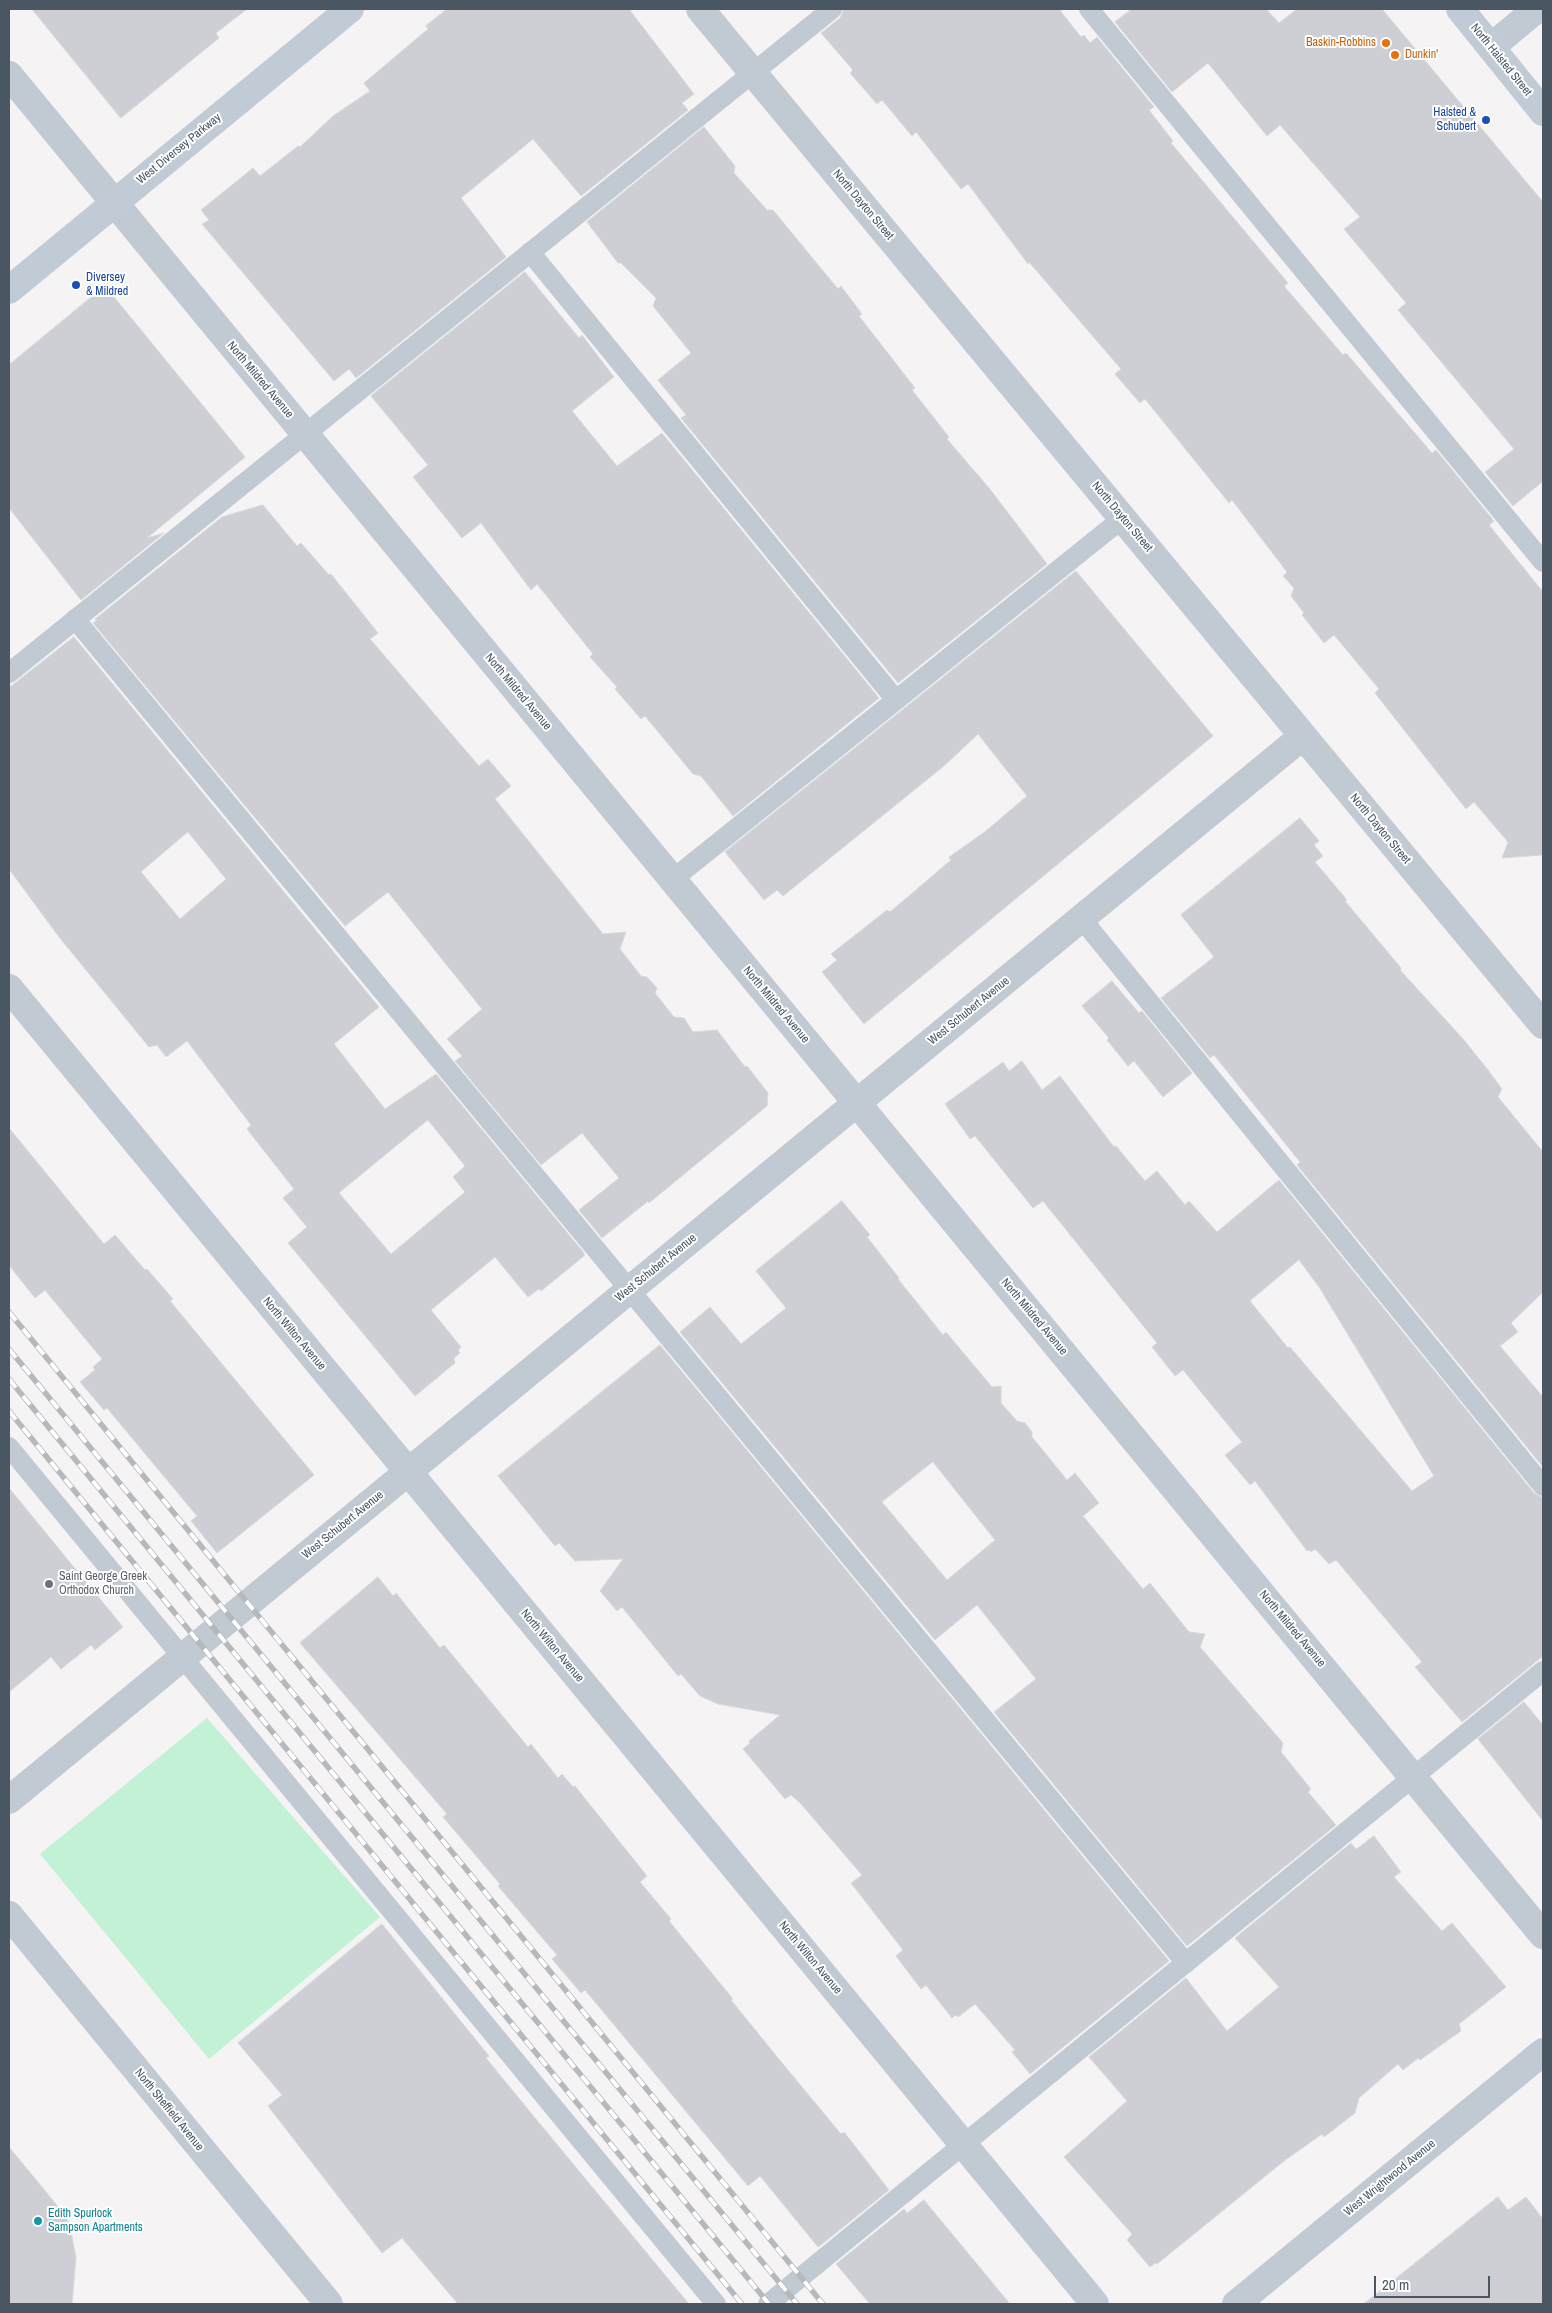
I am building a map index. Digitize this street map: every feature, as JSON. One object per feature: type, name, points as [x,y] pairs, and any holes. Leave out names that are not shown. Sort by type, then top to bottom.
[{"type":"main road","name":"West Diversey Parkway","points":[[9,290],[350,9]]},
{"type":"main road","name":"North Halsted Street","points":[[1460,9],[1543,112]]},
{"type":"street","name":"North Dayton Street","points":[[700,9],[1543,1025]]},
{"type":"street","points":[[1491,47],[1537,9]]},
{"type":"street","name":"North Mildred Avenue","points":[[9,75],[1543,1934]]},
{"type":"street","name":"West Schubert Avenue","points":[[9,1800],[1304,736]]},
{"type":"street","name":"North Wilton Avenue","points":[[9,988],[1095,2304]]},
{"type":"street","name":"North Sheffield Avenue","points":[[9,1915],[329,2304]]},
{"type":"street","name":"West Wrightwood Avenue","points":[[1236,2304],[1543,2052]]},
{"type":"lane","points":[[9,673],[832,9]]},
{"type":"lane","points":[[1088,9],[1543,562]]},
{"type":"lane","points":[[530,252],[896,700]]},
{"type":"lane","points":[[672,879],[1123,518]]},
{"type":"lane","points":[[75,619],[1186,1963]]},
{"type":"lane","points":[[1081,918],[1543,1486]]},
{"type":"lane","points":[[9,1447],[716,2304]]},
{"type":"lane","points":[[768,2304],[1543,1671]]},
{"type":"green space","points":[[207,1718],[380,1917],[209,2059],[40,1854]]},
{"type":"building","points":[[32,9],[247,9],[216,33],[219,38],[121,118]]},
{"type":"building","points":[[447,9],[629,9],[694,94],[682,103],[688,110],[581,196],[533,139],[461,198],[506,257],[356,378],[349,369],[334,381],[202,224],[209,220],[201,210],[253,168],[260,176],[298,146],[300,147],[333,116],[370,91],[364,83],[428,29],[426,26]]},
{"type":"building","points":[[844,9],[1059,9],[1081,37],[1084,35],[1090,43],[1097,37],[1154,107],[1149,110],[1173,141],[1171,143],[1288,283],[1284,286],[1343,355],[1346,353],[1432,453],[1436,450],[1494,521],[1489,525],[1543,592],[1543,855],[1502,858],[1508,842],[1474,802],[1466,809],[1375,693],[1379,689],[1334,635],[1324,643],[1302,615],[1304,613],[1291,596],[1294,588],[1283,576],[1287,572],[1232,500],[1229,503],[1145,399],[1140,403],[1115,374],[1121,369],[1029,262],[1028,264],[968,184],[961,189],[916,132],[912,136],[882,100],[877,104],[850,73],[853,70],[821,33],[840,18]]},
{"type":"building","points":[[1132,9],[1266,9],[1279,23],[1297,9],[1382,9],[1543,202],[1543,484],[1542,482],[1513,506],[1485,472],[1514,449],[1398,310],[1406,303],[1344,229],[1360,217],[1280,125],[1267,136],[1208,63],[1172,92],[1115,22]]},
{"type":"building","points":[[704,127],[735,166],[734,173],[767,210],[773,210],[838,289],[841,286],[862,314],[859,316],[915,388],[912,390],[949,437],[947,439],[989,488],[1047,564],[898,683],[681,418],[686,415],[658,380],[691,353],[653,306],[656,298],[621,263],[618,263],[587,222]]},
{"type":"building","points":[[525,272],[579,338],[582,335],[614,377],[572,411],[617,466],[662,433],[879,698],[733,816],[701,776],[693,774],[645,716],[641,719],[615,689],[617,687],[590,657],[593,654],[537,584],[531,590],[481,523],[462,538],[413,477],[428,465],[371,396]]},
{"type":"building","points":[[105,286],[245,457],[147,538],[164,533],[81,600],[9,508],[9,365]]},
{"type":"building","points":[[263,505],[297,546],[301,543],[329,575],[331,574],[378,633],[370,639],[479,766],[488,759],[511,786],[495,799],[603,934],[626,932],[620,949],[641,976],[647,977],[657,988],[655,993],[674,1017],[684,1018],[693,1032],[717,1030],[745,1067],[747,1066],[768,1093],[767,1106],[649,1203],[648,1201],[602,1238],[579,1210],[619,1178],[582,1133],[541,1165],[455,1061],[462,1056],[447,1039],[482,1009],[388,892],[345,926],[93,623],[97,620],[95,619],[222,517]]},
{"type":"building","points":[[1076,571],[1213,736],[864,1024],[822,972],[837,960],[831,954],[887,910],[890,912],[951,860],[949,857],[986,831],[1027,796],[978,734],[944,766],[783,896],[777,890],[764,900],[725,852]]},
{"type":"building","points":[[74,637],[379,1007],[334,1044],[385,1109],[436,1074],[584,1253],[584,1256],[541,1291],[539,1289],[528,1297],[495,1257],[431,1310],[461,1347],[458,1350],[460,1353],[454,1358],[455,1363],[415,1396],[288,1243],[307,1227],[283,1198],[294,1189],[247,1129],[251,1125],[187,1041],[166,1057],[157,1045],[149,1047],[59,937],[9,869],[9,688]],"holes":[[[188,832],[226,879],[180,919],[141,872]],[[428,1120],[465,1166],[453,1177],[465,1192],[391,1254],[339,1193]]]},
{"type":"building","points":[[1300,818],[1319,841],[1314,845],[1323,856],[1315,862],[1401,968],[1400,970],[1464,1040],[1488,1070],[1502,1089],[1498,1097],[1543,1152],[1543,1292],[1511,1323],[1518,1332],[1500,1346],[1543,1397],[1543,1467],[1297,1165],[1300,1162],[1214,1055],[1210,1058],[1161,998],[1214,957],[1181,915]]},
{"type":"building","points":[[1112,981],[1139,1013],[1142,1011],[1192,1073],[1163,1097],[1134,1061],[1128,1066],[1107,1040],[1109,1038],[1082,1006]]},
{"type":"building","points":[[1022,1061],[1042,1090],[1060,1076],[1114,1147],[1116,1146],[1145,1181],[1157,1171],[1185,1205],[1189,1201],[1217,1232],[1279,1180],[1534,1493],[1543,1498],[1543,1656],[1462,1722],[1415,1667],[1422,1662],[1336,1560],[1329,1564],[1315,1549],[1311,1552],[1307,1551],[1255,1481],[1250,1485],[1225,1455],[1242,1442],[1183,1370],[1175,1376],[1152,1347],[1157,1343],[1043,1201],[1033,1208],[975,1136],[970,1139],[945,1104],[1003,1062],[1009,1071]],"holes":[[[1299,1260],[1319,1287],[1434,1476],[1412,1491],[1290,1347],[1288,1348],[1250,1301]]]},
{"type":"building","points":[[9,1128],[104,1244],[115,1235],[145,1270],[147,1269],[173,1299],[170,1301],[314,1475],[217,1553],[191,1521],[197,1516],[107,1408],[104,1410],[80,1382],[95,1370],[93,1367],[102,1359],[45,1290],[35,1298],[9,1265]]},
{"type":"building","points":[[842,1201],[870,1235],[867,1237],[898,1279],[943,1335],[946,1332],[992,1387],[1001,1386],[1001,1403],[1017,1421],[1025,1423],[1032,1432],[1032,1437],[1067,1480],[1075,1473],[1099,1503],[1083,1516],[1143,1589],[1150,1583],[1189,1632],[1205,1634],[1200,1647],[1283,1743],[1281,1752],[1311,1789],[1308,1792],[1336,1825],[1187,1946],[994,1712],[1036,1679],[977,1605],[935,1640],[680,1332],[710,1307],[741,1344],[786,1308],[756,1271]],"holes":[[[933,1462],[995,1540],[947,1580],[882,1502]]]},
{"type":"building","points":[[660,1345],[1169,1961],[1030,2074],[1012,2052],[1015,2050],[975,2004],[958,2017],[956,2015],[952,2018],[926,1985],[921,1989],[896,1956],[903,1950],[851,1883],[862,1875],[801,1804],[791,1795],[785,1799],[743,1749],[750,1743],[749,1741],[780,1715],[718,1704],[700,1696],[681,1674],[678,1676],[622,1607],[617,1611],[600,1591],[623,1559],[575,1561],[559,1543],[555,1546],[498,1476]]},
{"type":"building","name":"Saint George Greek Orthodox Church","points":[[9,1488],[123,1627],[95,1650],[91,1645],[61,1669],[51,1657],[9,1692]]},
{"type":"building","points":[[378,1577],[393,1596],[396,1593],[440,1648],[444,1645],[528,1747],[531,1744],[558,1778],[562,1774],[573,1787],[575,1786],[647,1876],[640,1882],[671,1919],[669,1921],[733,1999],[731,2000],[778,2058],[841,2134],[844,2132],[889,2190],[818,2247],[760,2176],[748,2186],[585,1990],[581,1993],[552,1959],[557,1955],[498,1886],[500,1884],[443,1817],[447,1814],[300,1643]]},
{"type":"building","points":[[1524,1702],[1543,1725],[1543,1821],[1478,1739]]},
{"type":"building","points":[[1374,1836],[1401,1872],[1394,1877],[1442,1931],[1452,1923],[1506,1987],[1459,2024],[1461,2031],[1420,2060],[1418,2058],[1403,2070],[1398,2064],[1359,2098],[1355,2113],[1324,2137],[1322,2134],[1284,2161],[1157,2264],[1155,2263],[1150,2267],[1127,2240],[1132,2234],[1064,2157],[1127,2101],[1089,2057],[1186,1978],[1227,2031],[1279,1987],[1235,1938],[1351,1843],[1356,1849]]},
{"type":"building","points":[[382,1924],[489,2056],[486,2058],[689,2304],[458,2304],[402,2238],[382,2253],[268,2106],[282,2095],[238,2043]]},
{"type":"building","name":"Edith Spurlock Sampson Apartments","points":[[9,2147],[65,2215],[70,2226],[76,2258],[72,2304],[9,2304]]},
{"type":"building","points":[[1498,2197],[1508,2210],[1526,2197],[1543,2219],[1543,2304],[1364,2304]]},
{"type":"building","points":[[924,2200],[1010,2304],[870,2304],[836,2264],[904,2209],[907,2213]]},
{"type":"railway","points":[[9,1312],[823,2304]]},
{"type":"railway","points":[[9,1349],[797,2304]]},
{"type":"railway","points":[[9,1379],[769,2304]]},
{"type":"railway","points":[[9,1411],[742,2304]]},
{"type":"place","name":"Baskin-Robbins","points":[[1386,43]]},
{"type":"place","name":"Dunkin'","points":[[1395,55]]},
{"type":"place","name":"Halsted & Schubert","points":[[1486,120]]},
{"type":"place","name":"Diversey & Mildred","points":[[76,285]]},
{"type":"place","name":"Saint George Greek Orthodox Church","points":[[49,1584]]},
{"type":"place","name":"Edith Spurlock Sampson Apartments","points":[[38,2221]]}]
